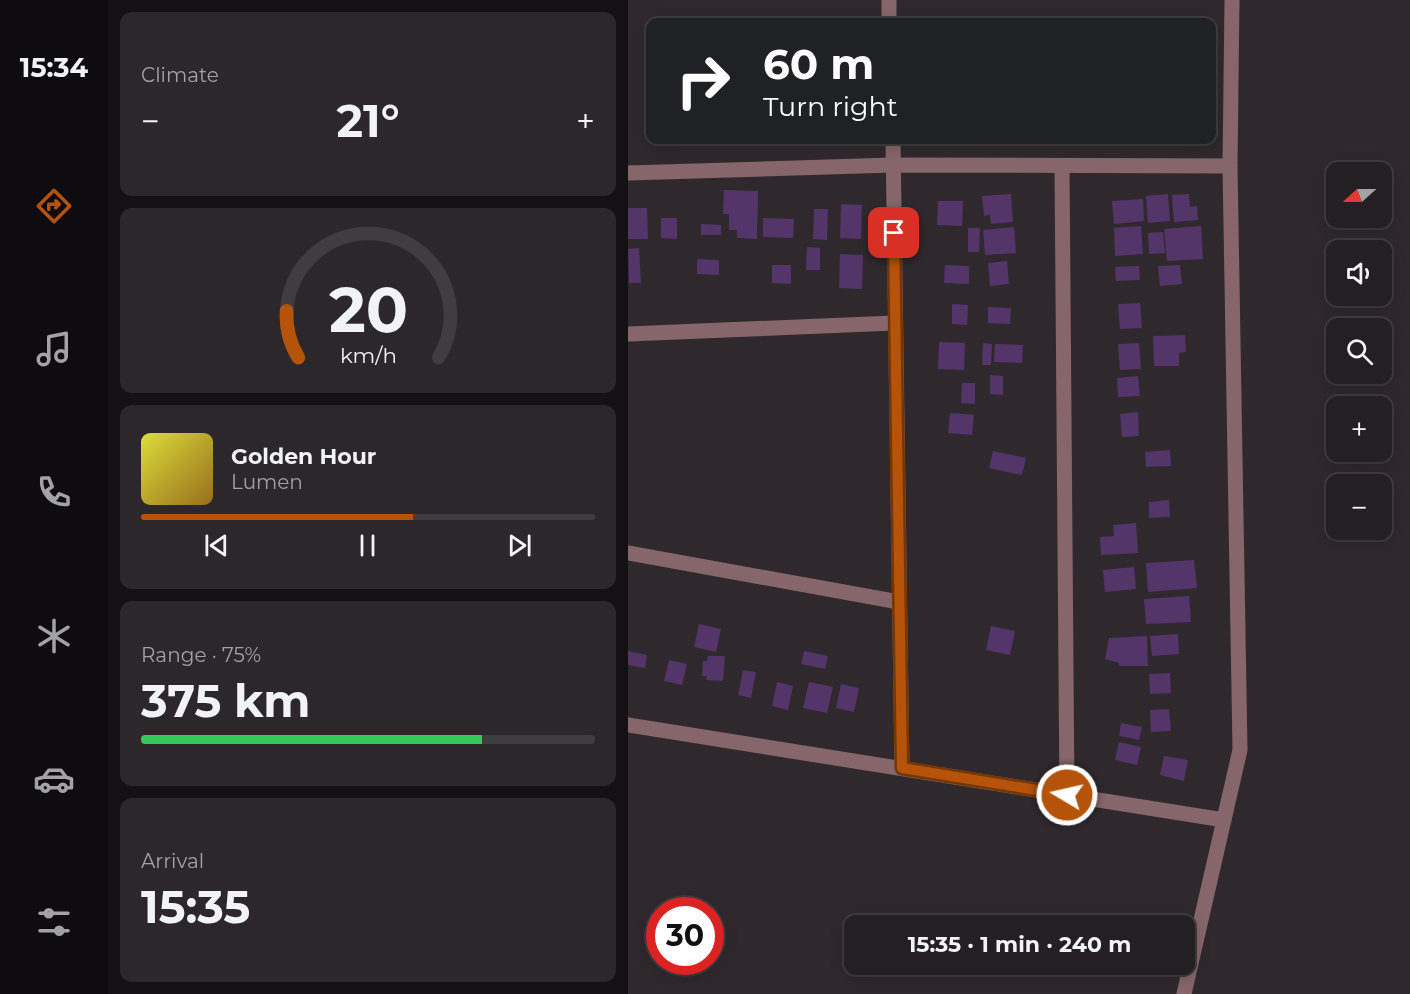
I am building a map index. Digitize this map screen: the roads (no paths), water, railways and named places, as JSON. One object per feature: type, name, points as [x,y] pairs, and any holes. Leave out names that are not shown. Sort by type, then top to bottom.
[{"type":"street","points":[[889,0],[889,18]]},
{"type":"street","points":[[1184,994],[1240,750],[1230,166],[1232,0]]},
{"type":"street","points":[[893,144],[902,768]]},
{"type":"street","points":[[628,173],[893,165],[1230,166]]},
{"type":"street","points":[[1062,165],[1067,795]]},
{"type":"street","points":[[628,334],[894,323]]},
{"type":"street","points":[[628,553],[899,602]]},
{"type":"street","points":[[628,725],[1224,820]]}]
